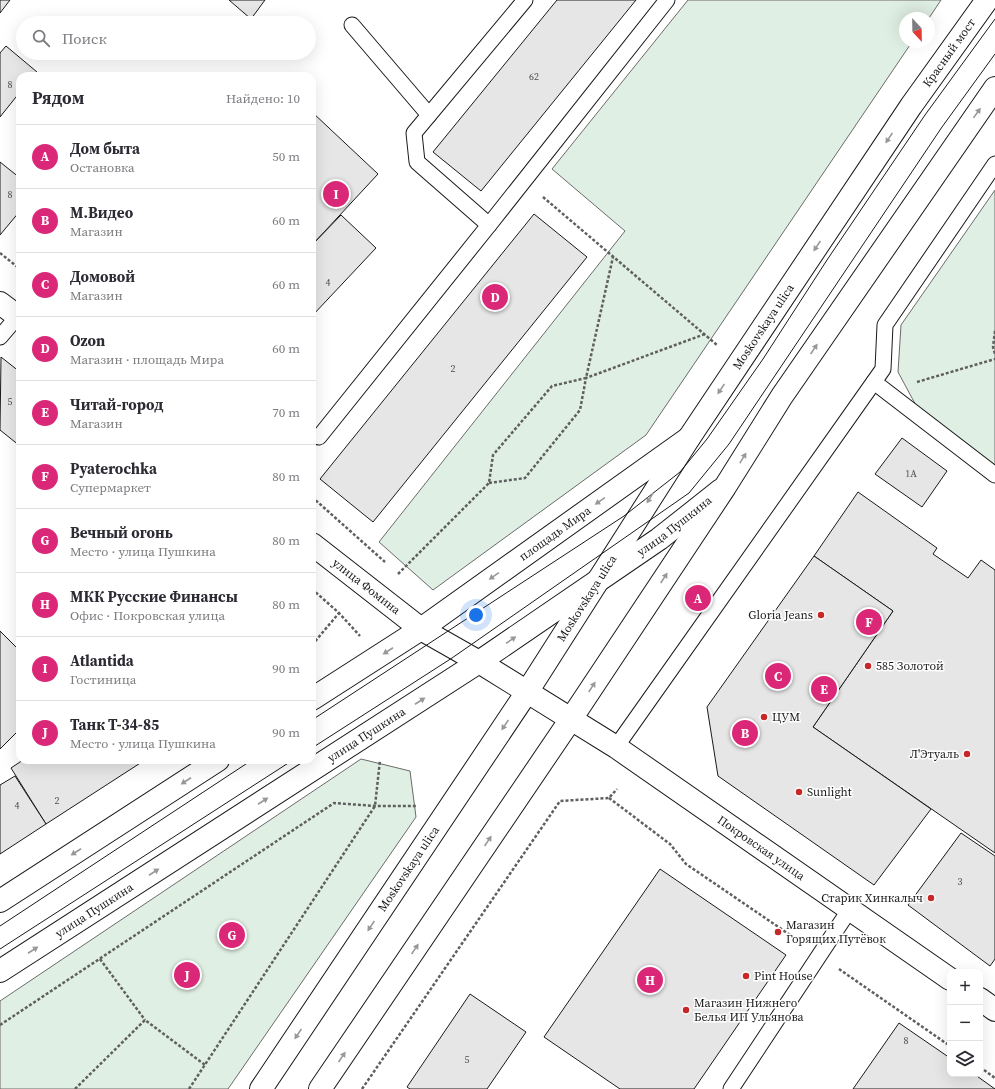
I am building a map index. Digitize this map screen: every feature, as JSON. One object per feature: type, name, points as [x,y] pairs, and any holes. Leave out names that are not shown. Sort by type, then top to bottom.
[{"type":"main road","name":"Красный мост","points":[[911,106],[987,0]]},
{"type":"main road","points":[[320,1089],[571,719],[725,487],[782,396],[958,139],[995,88]]},
{"type":"main road","name":"Moskovskaya ulica","points":[[261,1089],[527,692],[689,438],[911,106]]},
{"type":"main road","points":[[0,303],[16,315]]},
{"type":"main road","name":"площадь Мира","points":[[421,629],[689,438]]},
{"type":"main road","name":"улица Пушкина","points":[[0,971],[479,662],[659,539],[725,487]]},
{"type":"main road","name":"улица Фомина","points":[[316,547],[421,629],[479,662]]},
{"type":"main road","points":[[316,696],[421,629]]},
{"type":"main road","name":"Покровская улица","points":[[479,662],[616,747],[947,977]]},
{"type":"main road","points":[[0,901],[212,764]]},
{"type":"main road","points":[[983,1001],[995,1010]]},
{"type":"lane","points":[[488,225],[417,162],[414,133],[525,0]]},
{"type":"lane","points":[[319,437],[667,0]]},
{"type":"lane","points":[[352,25],[430,115]]},
{"type":"lane","points":[[616,747],[883,369],[884,325],[995,164]]},
{"type":"lane","points":[[0,337],[16,320]]},
{"type":"lane","points":[[874,382],[995,475]]},
{"type":"lane","points":[[730,1089],[850,909]]},
{"type":"path","points":[[524,181],[720,347]]},
{"type":"path","points":[[0,253],[16,266]]},
{"type":"path","points":[[403,578],[398,574],[490,483],[525,478],[580,410],[613,256]]},
{"type":"path","points":[[995,330],[993,347],[995,354]]},
{"type":"path","points":[[490,483],[493,455],[552,386],[586,378],[705,334]]},
{"type":"path","points":[[886,392],[995,359]]},
{"type":"path","points":[[316,501],[386,563]]},
{"type":"path","points":[[316,593],[339,613],[362,638]]},
{"type":"path","points":[[316,640],[339,613]]},
{"type":"path","points":[[189,1089],[375,806],[380,756]]},
{"type":"path","points":[[609,798],[617,789]]},
{"type":"path","points":[[362,1089],[560,802],[609,798],[670,844],[686,864],[947,1044]]},
{"type":"path","points":[[0,1025],[334,803],[375,806],[420,806]]},
{"type":"path","points":[[100,959],[145,1020],[205,1065]]},
{"type":"path","points":[[76,1089],[145,1020]]},
{"type":"path","points":[[983,1069],[995,1078]]},
{"type":"green space","points":[[688,0],[941,0],[933,12],[899,12],[899,48],[908,48],[646,435],[433,590],[379,542],[625,231],[552,169]]},
{"type":"green space","points":[[995,190],[995,468],[919,411],[898,372],[901,325]]},
{"type":"green space","points":[[361,759],[410,771],[416,817],[228,1089],[0,1089],[0,1001]]},
{"type":"building","points":[[0,0],[10,0],[0,13]]},
{"type":"building","points":[[229,0],[265,0],[253,16],[248,16]]},
{"type":"building","points":[[557,0],[636,0],[481,191],[433,152]]},
{"type":"building","points":[[6,46],[16,54],[16,60],[23,60],[37,72],[16,72],[16,97],[0,117],[0,53]]},
{"type":"building","points":[[316,116],[378,174],[316,241]]},
{"type":"building","points":[[0,162],[16,175],[16,216],[0,235]]},
{"type":"building","points":[[534,214],[587,257],[373,522],[320,479]]},
{"type":"building","points":[[341,215],[376,248],[316,312],[316,241]]},
{"type":"building","points":[[1,357],[16,369],[16,443],[0,430]]},
{"type":"building","points":[[902,438],[947,471],[922,507],[875,474]]},
{"type":"building","points":[[858,492],[937,548],[933,554],[968,578],[981,560],[995,570],[995,853],[813,727],[893,611],[814,556]]},
{"type":"building","name":"ЦУМ","points":[[814,556],[893,611],[813,727],[931,809],[874,885],[718,776],[707,707]]},
{"type":"building","points":[[0,631],[16,647],[16,733],[0,749]]},
{"type":"building","points":[[17,764],[139,764],[46,824],[11,768]]},
{"type":"building","points":[[15,776],[46,824],[0,854],[0,785]]},
{"type":"building","points":[[961,833],[995,856],[995,959],[990,966],[908,905]]},
{"type":"building","points":[[660,869],[786,955],[694,1089],[620,1089],[544,1037]]},
{"type":"building","points":[[470,994],[526,1032],[487,1089],[410,1089],[407,1087]]},
{"type":"building","points":[[899,1023],[947,1056],[947,1077],[978,1077],[995,1089],[853,1089]]},
{"type":"tram line","points":[[316,717],[624,516],[680,472],[707,439],[763,359],[827,260],[925,115],[995,19]]},
{"type":"tram line","points":[[316,745],[452,658],[689,493],[729,444],[942,127],[995,54]]},
{"type":"tram line","points":[[0,926],[246,764]]},
{"type":"tram line","points":[[0,949],[287,764]]},
{"type":"place","name":"Atlantida","points":[[336,194]]},
{"type":"place","name":"Ozon","points":[[495,297]]},
{"type":"place","name":"Дом быта","points":[[698,598]]},
{"type":"place","name":"Gloria Jeans","points":[[821,615]]},
{"type":"place","name":"Pyaterochka","points":[[869,622]]},
{"type":"place","name":"585 Золотой","points":[[868,666]]},
{"type":"place","name":"Домовой","points":[[778,676]]},
{"type":"place","name":"Читай-город","points":[[824,689]]},
{"type":"place","name":"ЦУМ","points":[[764,717]]},
{"type":"place","name":"М.Видео","points":[[745,733]]},
{"type":"place","name":"Л'Этуаль","points":[[967,754]]},
{"type":"place","name":"Sunlight","points":[[799,792]]},
{"type":"place","name":"Старик Хинкалыч","points":[[931,898]]},
{"type":"place","name":"Магазин Горящих Путёвок","points":[[778,932]]},
{"type":"place","name":"Вечный огонь","points":[[232,935]]},
{"type":"place","name":"Танк Т-34-85","points":[[187,975]]},
{"type":"place","name":"Pint House","points":[[746,976]]},
{"type":"place","name":"МКК Русские Финансы","points":[[650,980]]},
{"type":"place","name":"Магазин Нижнего Белья ИП Ульянова","points":[[686,1010]]}]
